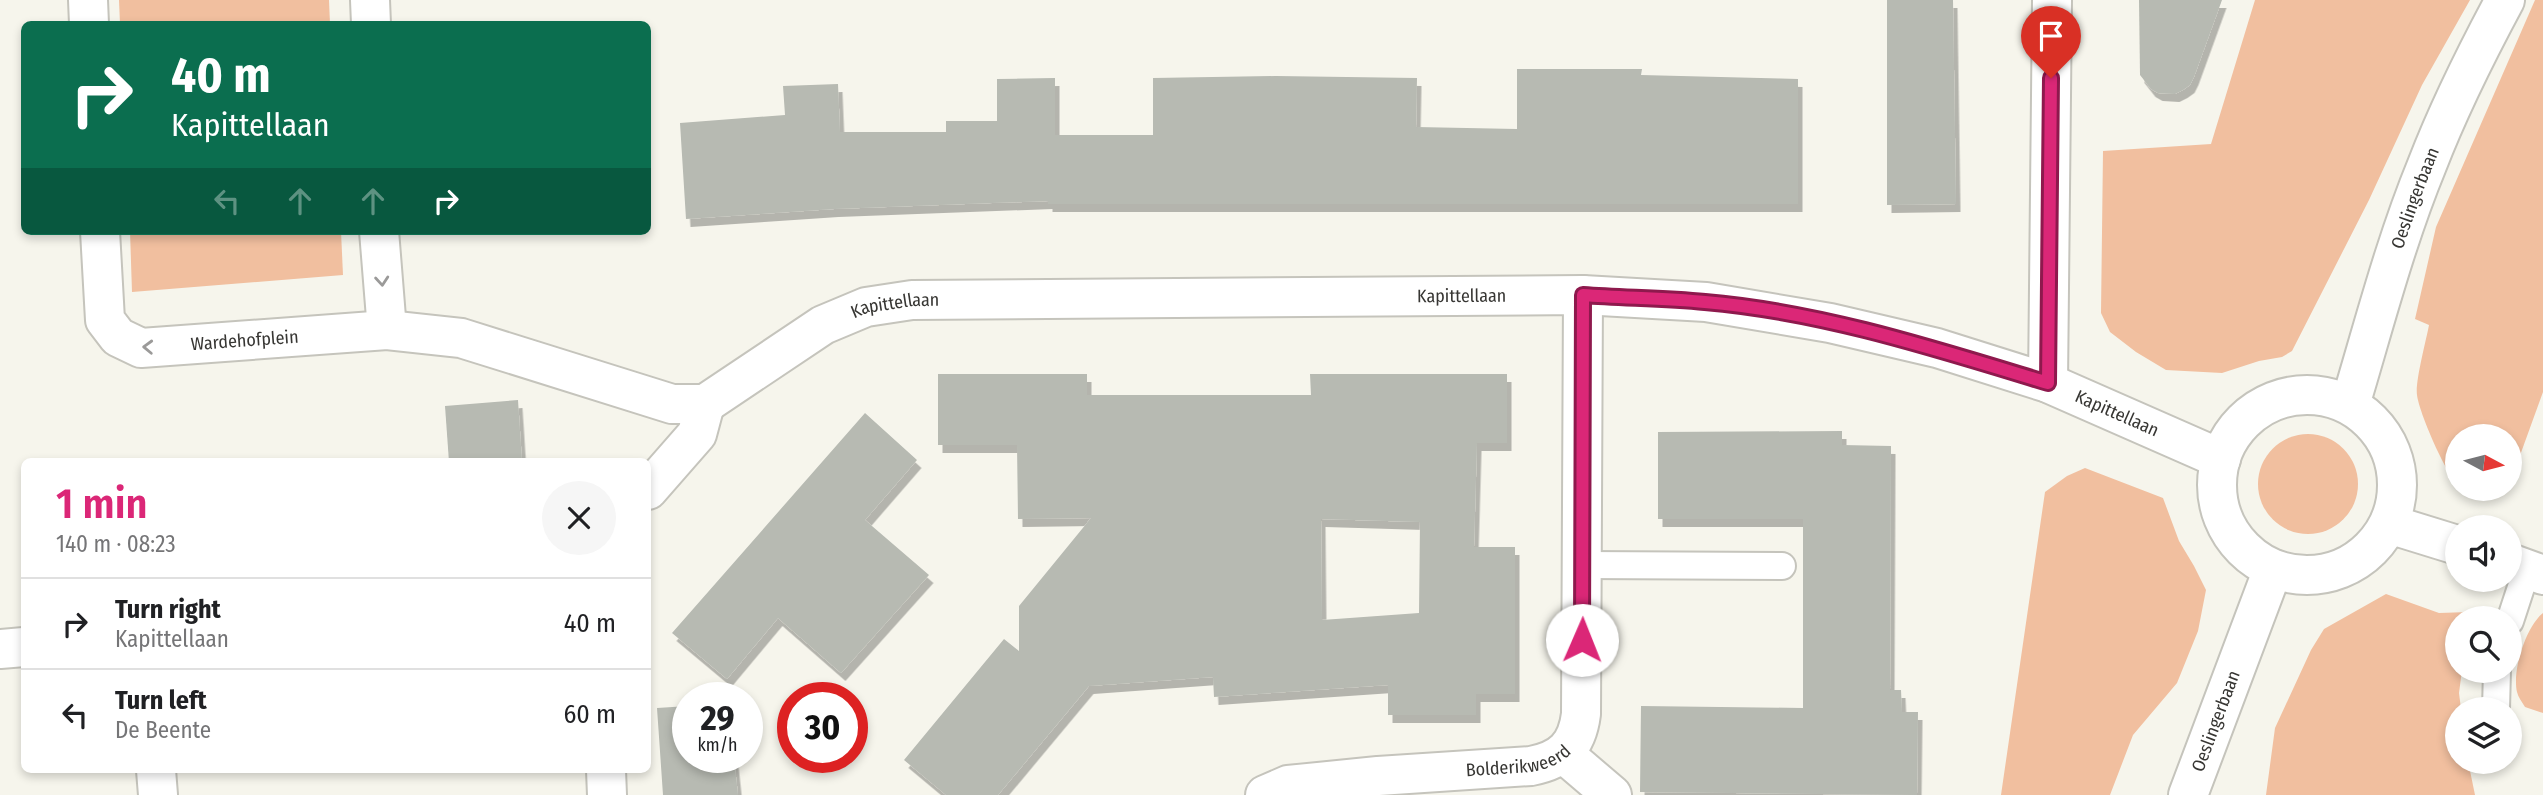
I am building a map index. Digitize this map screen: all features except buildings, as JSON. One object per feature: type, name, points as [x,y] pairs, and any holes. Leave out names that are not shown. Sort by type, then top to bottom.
[{"type":"street","points":[[88,0],[89,21]]},
{"type":"street","points":[[370,0],[371,21]]},
{"type":"street","points":[[2048,383],[2052,0]]},
{"type":"street","name":"Oeslingerbaan","points":[[2350,405],[2398,245],[2426,167],[2460,84],[2505,0]]},
{"type":"street","name":"Wardehofplein","points":[[100,235],[105,320],[118,337],[141,348],[387,330]]},
{"type":"street","points":[[379,235],[387,330],[461,338],[641,396],[672,404],[705,404],[697,433],[651,487]]},
{"type":"street","name":"Kapittellaan","points":[[705,404],[824,325],[866,307],[912,300],[1583,295],[1706,302],[1780,313],[1937,348],[2048,383],[2221,458]]},
{"type":"street","name":"Bolderikweerd","points":[[1265,795],[1288,785],[1435,783],[1531,766],[1564,754],[1575,739],[1581,714],[1583,295]]},
{"type":"street","points":[[2300,395],[2315,395],[2350,405],[2367,416],[2379,430],[2396,464],[2398,483],[2389,524],[2372,548],[2343,568],[2309,575],[2292,574],[2257,561],[2244,549],[2224,521],[2217,488],[2221,458],[2229,441],[2252,413],[2267,404],[2300,395]]},
{"type":"street","points":[[2389,524],[2445,541]]},
{"type":"street","name":"Oeslingerbaan","points":[[2188,795],[2273,569]]},
{"type":"street","points":[[0,649],[21,647]]},
{"type":"street","points":[[1564,754],[1612,795]]},
{"type":"street","points":[[156,773],[158,795]]},
{"type":"street","points":[[606,773],[607,795]]},
{"type":"lane","points":[[1583,565],[1782,566]]},
{"type":"lane","points":[[2515,606],[2527,569]]},
{"type":"shaded area","points":[[119,0],[329,0],[330,21],[120,21]]},
{"type":"shaded area","points":[[2255,0],[2470,0],[2422,85],[2369,200],[2292,351],[2282,357],[2222,373],[2166,370],[2110,332],[2101,313],[2103,151],[2211,144]]},
{"type":"shaded area","points":[[2535,0],[2543,0],[2543,392],[2522,450],[2522,424],[2445,424],[2445,464],[2427,427],[2417,395],[2429,325],[2415,319],[2436,227]]},
{"type":"shaded area","points":[[130,235],[341,235],[343,275],[132,292]]},
{"type":"shaded area","points":[[2308,434],[2327,438],[2343,449],[2354,465],[2358,484],[2354,503],[2343,519],[2327,530],[2308,534],[2289,530],[2273,519],[2262,503],[2258,484],[2262,465],[2273,449],[2289,438]]},
{"type":"shaded area","points":[[2085,468],[2163,498],[2179,541],[2206,590],[2198,631],[2177,683],[2133,735],[2110,795],[2001,795],[2045,492],[2067,476]]},
{"type":"shaded area","points":[[2386,594],[2445,613],[2445,683],[2460,683],[2460,697],[2445,697],[2445,774],[2471,774],[2475,795],[2266,795],[2275,728],[2311,650],[2324,629]]},
{"type":"shaded area","points":[[2543,613],[2543,713],[2525,707],[2516,683],[2522,683],[2522,650]]},
{"type":"route","points":[[1582,640],[1583,295],[1706,302],[1780,313],[1937,348],[2048,383],[2051,78]]}]
